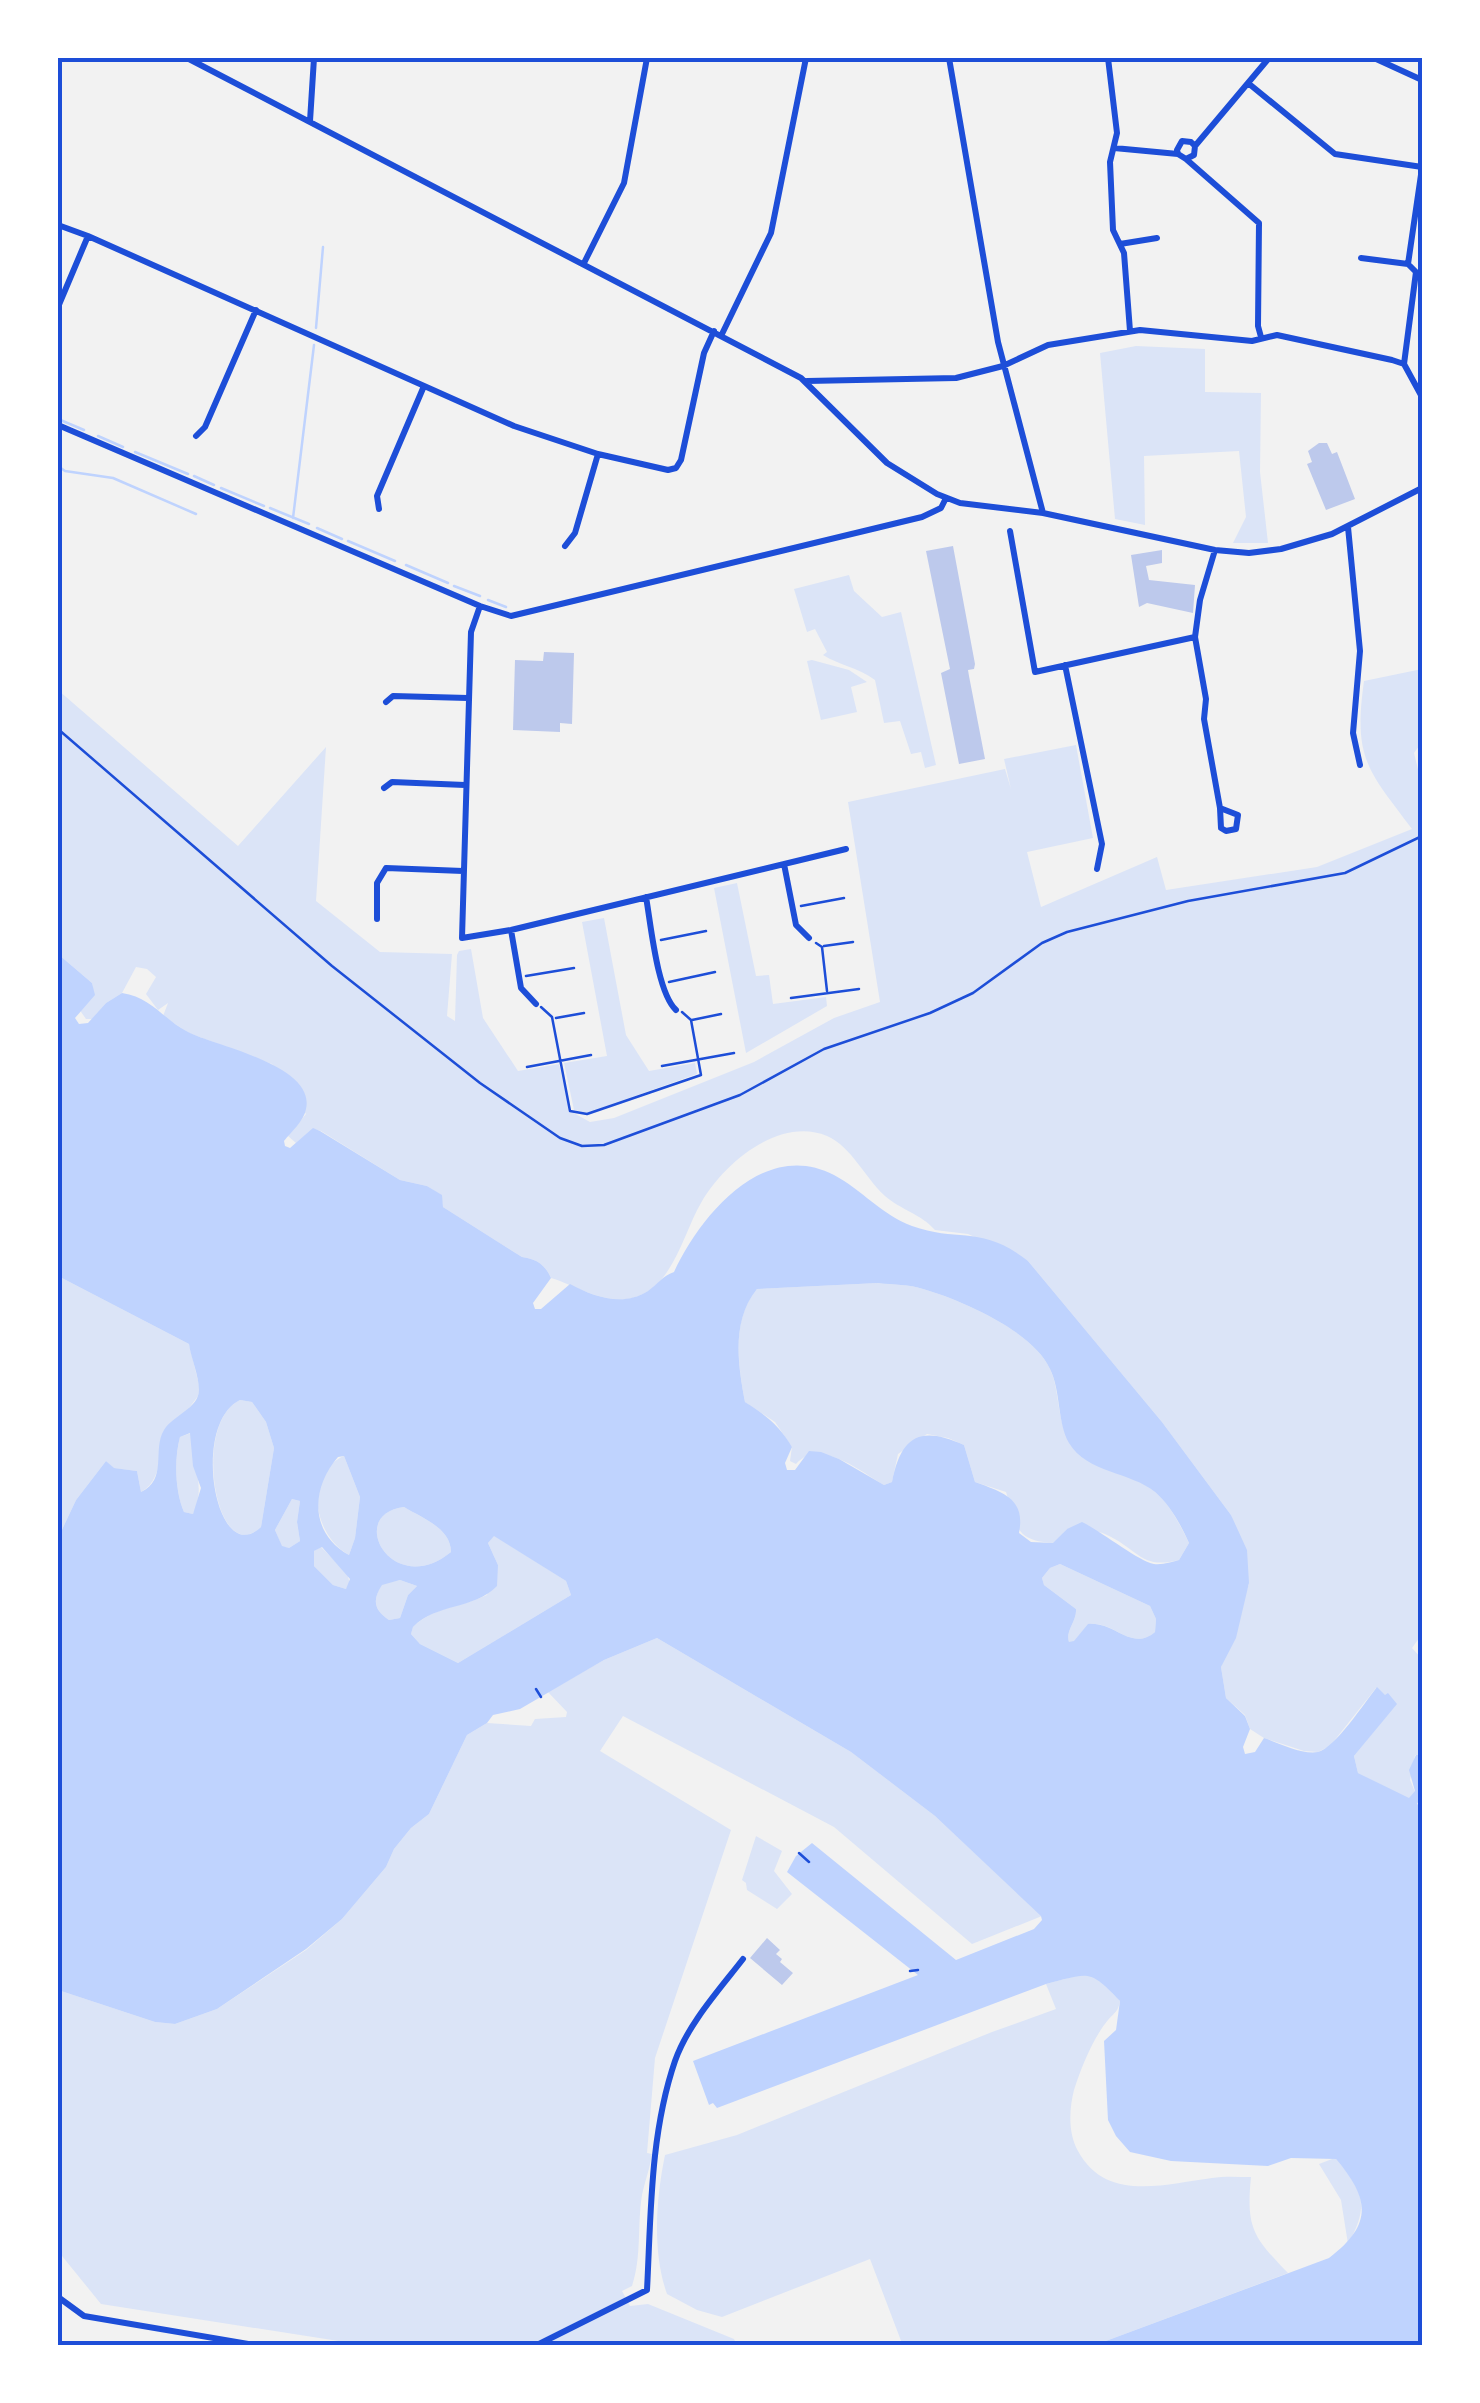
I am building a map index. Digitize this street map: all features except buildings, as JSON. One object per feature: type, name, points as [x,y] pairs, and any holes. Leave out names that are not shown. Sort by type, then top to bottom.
[{"type":"street","points":[[187,58],[806,382],[887,463],[946,498],[966,505],[1043,513],[1215,550],[1249,553],[1281,550],[1348,527],[1422,488]]},
{"type":"street","points":[[310,121],[314,58]]},
{"type":"street","points":[[584,263],[624,184],[647,58]]},
{"type":"street","points":[[58,225],[514,426],[598,454],[668,470],[676,468],[682,460],[704,353],[771,234],[806,58]]},
{"type":"street","points":[[948,58],[1003,366],[1043,513]]},
{"type":"street","points":[[1108,58],[1117,132],[1110,162],[1113,230],[1124,253],[1130,330]]},
{"type":"street","points":[[1186,159],[1194,155],[1194,146],[1268,58]]},
{"type":"street","points":[[1374,58],[1422,80]]},
{"type":"street","points":[[1248,83],[1335,154],[1422,168],[1408,264]]},
{"type":"street","points":[[1178,154],[1176,150],[1182,142],[1192,142],[1194,146]]},
{"type":"street","points":[[1114,148],[1178,154],[1259,223],[1261,338]]},
{"type":"street","points":[[58,307],[88,236]]},
{"type":"street","points":[[1120,244],[1157,238]]},
{"type":"street","points":[[1361,258],[1408,264],[1416,272],[1404,364],[1422,397]]},
{"type":"street","points":[[196,436],[205,427],[256,310]]},
{"type":"street","points":[[806,382],[956,378],[1003,366],[1048,346],[1130,330],[1252,341],[1277,336],[1404,364]]},
{"type":"street","points":[[378,509],[378,496],[424,386]]},
{"type":"street","points":[[58,425],[502,614],[519,614],[922,517],[942,508],[946,498]]},
{"type":"street","points":[[565,546],[575,533],[598,454]]},
{"type":"street","points":[[1348,527],[1360,651],[1352,733],[1360,765]]},
{"type":"street","points":[[1010,531],[1036,672],[1195,637]]},
{"type":"street","points":[[1215,550],[1200,600],[1195,637],[1220,808]]},
{"type":"street","points":[[480,606],[471,632],[462,938],[510,930],[846,849]]},
{"type":"street","points":[[1065,666],[1102,844],[1096,869]]},
{"type":"street","points":[[386,702],[393,696],[468,698]]},
{"type":"street","points":[[384,788],[392,782],[465,785]]},
{"type":"street","points":[[784,864],[796,925],[809,938]]},
{"type":"street","points":[[376,919],[378,882],[386,868],[463,872]]},
{"type":"street","points":[[646,897],[668,1003],[676,1010]]},
{"type":"street","points":[[510,930],[522,988],[536,1004]]},
{"type":"street","points":[[534,2346],[648,2290],[657,2140],[676,2059],[709,2001],[743,1960]]},
{"type":"street","points":[[58,2297],[84,2316],[260,2346]]},
{"type":"path","points":[[58,729],[403,1023],[560,1138],[590,1147],[604,1146],[727,1100],[824,1049],[930,1013],[973,993],[1042,943],[1066,932],[1188,901],[1345,872],[1422,836]]},
{"type":"path","points":[[792,908],[844,898]]},
{"type":"path","points":[[654,941],[706,931]]},
{"type":"path","points":[[809,938],[822,947],[852,942]]},
{"type":"path","points":[[822,947],[828,993]]},
{"type":"path","points":[[519,977],[574,968]]},
{"type":"path","points":[[663,983],[715,972]]},
{"type":"path","points":[[791,998],[859,988]]},
{"type":"path","points":[[536,1004],[553,1018],[570,1111],[586,1114],[701,1074],[691,1020]]},
{"type":"path","points":[[676,1010],[691,1020],[721,1014]]},
{"type":"path","points":[[553,1018],[584,1012]]},
{"type":"path","points":[[662,1066],[734,1053]]},
{"type":"path","points":[[527,1067],[592,1055]]},
{"type":"path","points":[[536,1689],[541,1697]]},
{"type":"path","points":[[799,1853],[810,1862]]},
{"type":"path","points":[[910,1971],[918,1970]]},
{"type":"shaded area","points":[[1136,346],[1205,349],[1205,392],[1261,393],[1260,472],[1268,543],[1233,543],[1246,517],[1239,451],[1144,456],[1145,525],[1115,519],[1100,353]]},
{"type":"shaded area","points":[[849,575],[854,591],[882,617],[901,612],[936,765],[925,768],[921,752],[911,754],[900,721],[884,723],[875,680],[823,655],[827,652],[815,629],[807,632],[794,589]]},
{"type":"shaded area","points":[[807,661],[849,670],[867,682],[851,687],[857,712],[821,720]]},
{"type":"shaded area","points":[[1422,669],[1422,742],[1414,753],[1422,786],[1422,1634],[1412,1648],[1422,1659],[1422,1755],[1415,1755],[1410,1780],[1415,1792],[1409,1799],[1358,1773],[1354,1756],[1396,1704],[1376,1688],[1330,1746],[1318,1752],[1264,1738],[1250,1729],[1245,1715],[1226,1698],[1221,1667],[1249,1584],[1231,1515],[1162,1422],[1028,1261],[968,1234],[935,1230],[885,1196],[836,1141],[809,1132],[790,1133],[754,1147],[723,1173],[701,1203],[672,1265],[655,1286],[633,1298],[597,1296],[551,1278],[540,1263],[522,1257],[443,1207],[441,1195],[427,1186],[400,1180],[321,1131],[313,1129],[296,1143],[288,1136],[306,1114],[272,1064],[189,1033],[163,1016],[168,1003],[158,1010],[146,994],[156,977],[147,969],[136,967],[122,993],[92,1019],[86,1019],[79,1009],[94,995],[92,983],[58,954],[58,690],[238,846],[326,747],[316,901],[380,952],[452,954],[447,1016],[455,1021],[457,955],[471,949],[483,1018],[518,1071],[559,1064],[570,1111],[590,1122],[614,1118],[754,1062],[834,1018],[880,1002],[848,802],[1005,769],[1011,789],[1004,759],[1076,745],[1093,838],[1027,852],[1041,907],[1157,857],[1166,890],[1317,867],[1412,829],[1367,762],[1361,707],[1364,681]]},
{"type":"shaded area","points":[[737,883],[756,976],[769,975],[773,1004],[826,997],[827,1006],[746,1053],[714,888]]},
{"type":"shaded area","points":[[604,918],[626,1035],[649,1071],[695,1063],[697,1074],[587,1113],[574,1110],[564,1063],[607,1056],[582,922]]},
{"type":"shaded area","points":[[58,1276],[189,1344],[200,1389],[159,1449],[156,1474],[146,1489],[141,1492],[137,1471],[113,1468],[106,1461],[76,1500],[60,1534],[58,1560]]},
{"type":"shaded area","points":[[878,1283],[918,1287],[956,1301],[994,1319],[1028,1342],[1050,1369],[1069,1440],[1084,1456],[1146,1485],[1160,1497],[1189,1543],[1179,1560],[1148,1560],[1093,1531],[1067,1529],[1054,1543],[1031,1539],[1015,1523],[1006,1492],[975,1482],[964,1445],[948,1438],[927,1434],[898,1454],[892,1482],[884,1485],[828,1455],[805,1457],[796,1464],[790,1461],[792,1447],[775,1422],[745,1402],[739,1343],[749,1301],[757,1289]]},
{"type":"shaded area","points":[[240,1400],[252,1402],[266,1422],[274,1448],[261,1527],[245,1535],[232,1529],[222,1512],[213,1462],[216,1436],[225,1414]]},
{"type":"shaded area","points":[[191,1433],[199,1484],[193,1514],[184,1512],[176,1475],[180,1437]]},
{"type":"shaded area","points":[[344,1456],[360,1497],[349,1555],[328,1534],[318,1505],[322,1476]]},
{"type":"shaded area","points":[[292,1499],[300,1501],[300,1541],[289,1548],[282,1547],[275,1530]]},
{"type":"shaded area","points":[[404,1507],[441,1530],[451,1552],[430,1564],[410,1566],[395,1561],[383,1550],[377,1537],[378,1524],[387,1513]]},
{"type":"shaded area","points":[[494,1535],[566,1581],[571,1595],[458,1663],[420,1644],[411,1634],[413,1627],[429,1615],[487,1595],[498,1565],[488,1543]]},
{"type":"shaded area","points":[[321,1547],[347,1573],[350,1584],[346,1589],[333,1585],[314,1566],[314,1551]]},
{"type":"shaded area","points":[[1060,1564],[1150,1606],[1156,1619],[1155,1632],[1138,1639],[1089,1624],[1074,1642],[1069,1642],[1076,1609],[1044,1585],[1042,1578]]},
{"type":"shaded area","points":[[400,1580],[417,1586],[408,1595],[400,1618],[389,1620],[376,1604],[377,1595],[382,1584]]},
{"type":"shaded area","points":[[657,1638],[851,1752],[935,1816],[1042,1916],[972,1944],[834,1827],[623,1716],[600,1751],[731,1830],[655,2058],[647,2153],[652,2154],[642,2195],[637,2263],[632,2286],[622,2291],[630,2306],[648,2304],[734,2339],[737,2345],[364,2345],[101,2304],[58,2251],[58,1990],[155,2022],[175,2024],[217,2009],[306,1950],[342,1919],[386,1867],[411,1828],[429,1814],[467,1735],[487,1723],[531,1726],[535,1719],[566,1717],[567,1712],[548,1692],[604,1660]]},
{"type":"shaded area","points":[[756,1836],[782,1851],[774,1871],[792,1894],[777,1909],[747,1890],[742,1880]]},
{"type":"shaded area","points":[[1083,1974],[1097,1977],[1120,2001],[1092,2044],[1074,2090],[1070,2121],[1078,2151],[1104,2178],[1120,2184],[1156,2186],[1217,2177],[1251,2177],[1254,2231],[1288,2273],[1095,2345],[903,2346],[870,2259],[722,2317],[697,2310],[667,2294],[659,2261],[657,2225],[665,2155],[737,2135],[1056,2009],[1046,1984]]},
{"type":"shaded area","points":[[1332,2159],[1352,2180],[1360,2199],[1359,2219],[1348,2244],[1341,2200],[1319,2164]]},
{"type":"water","points":[[58,954],[92,983],[95,995],[75,1018],[79,1024],[88,1023],[106,1003],[122,993],[132,995],[188,1032],[280,1069],[296,1080],[305,1094],[306,1109],[284,1141],[285,1146],[290,1148],[313,1128],[400,1180],[427,1186],[442,1195],[443,1207],[546,1269],[551,1278],[533,1303],[535,1309],[541,1309],[570,1284],[589,1293],[619,1299],[648,1291],[674,1272],[685,1250],[718,1207],[759,1175],[783,1167],[808,1166],[834,1175],[912,1226],[997,1242],[1028,1261],[1162,1422],[1231,1515],[1247,1550],[1249,1583],[1236,1638],[1221,1667],[1226,1698],[1245,1716],[1250,1729],[1243,1747],[1245,1754],[1255,1752],[1264,1738],[1305,1752],[1325,1749],[1377,1687],[1397,1704],[1354,1756],[1358,1773],[1409,1798],[1415,1791],[1409,1770],[1416,1755],[1422,1755],[1422,1795],[1417,1804],[1422,1807],[1422,2345],[1095,2345],[1329,2258],[1354,2234],[1362,2210],[1355,2186],[1336,2159],[1291,2158],[1268,2166],[1171,2161],[1130,2152],[1108,2120],[1104,2041],[1116,2030],[1120,2001],[1094,1978],[1080,1976],[1046,1984],[717,2108],[713,2103],[709,2105],[693,2061],[918,1975],[787,1872],[796,1856],[812,1843],[956,1960],[1034,1929],[1042,1920],[935,1816],[851,1752],[657,1638],[604,1660],[520,1709],[493,1715],[467,1735],[429,1814],[411,1828],[386,1867],[342,1919],[306,1949],[217,2009],[175,2024],[155,2022],[58,1990],[60,1534],[76,1500],[106,1461],[114,1468],[137,1471],[141,1492],[149,1486],[157,1472],[164,1430],[195,1402],[199,1390],[189,1344],[58,1276]],"holes":[[[907,1285],[994,1319],[1028,1342],[1050,1369],[1065,1435],[1077,1453],[1155,1492],[1175,1516],[1189,1543],[1179,1560],[1157,1564],[1147,1562],[1082,1522],[1067,1529],[1053,1543],[1031,1542],[1019,1533],[1019,1512],[1010,1498],[975,1482],[964,1445],[935,1436],[924,1436],[907,1445],[892,1482],[884,1485],[821,1452],[809,1451],[795,1470],[787,1470],[785,1463],[792,1447],[772,1422],[745,1402],[739,1344],[749,1302],[757,1289]],[[240,1400],[252,1402],[266,1422],[274,1448],[261,1527],[245,1535],[232,1529],[221,1512],[213,1462],[216,1436],[225,1414]],[[190,1433],[193,1466],[201,1488],[193,1514],[184,1512],[179,1495],[180,1437]],[[344,1456],[360,1497],[349,1555],[336,1546],[321,1522],[318,1509],[323,1482],[338,1457]],[[292,1499],[300,1501],[300,1541],[289,1548],[282,1546],[275,1530]],[[404,1507],[441,1530],[451,1552],[430,1564],[410,1566],[395,1561],[377,1537],[378,1524],[387,1513]],[[494,1536],[566,1581],[571,1595],[458,1663],[420,1644],[411,1634],[423,1619],[487,1594],[497,1586],[498,1565],[488,1543]],[[322,1547],[350,1579],[346,1589],[333,1585],[314,1566],[314,1551]],[[1060,1564],[1150,1606],[1156,1619],[1155,1632],[1138,1639],[1088,1624],[1069,1642],[1076,1609],[1044,1585],[1042,1578]],[[400,1580],[417,1586],[408,1595],[400,1618],[389,1620],[384,1616],[376,1604],[382,1585]]]},
{"type":"waterway","points":[[316,328],[323,247]]},
{"type":"waterway","points":[[293,518],[314,345]]},
{"type":"waterway","points":[[58,419],[84,430]]},
{"type":"waterway","points":[[98,436],[123,447]]},
{"type":"waterway","points":[[135,452],[188,474]]},
{"type":"waterway","points":[[58,466],[65,471],[113,478],[196,514]]},
{"type":"waterway","points":[[194,476],[214,485]]},
{"type":"waterway","points":[[221,488],[264,506]]},
{"type":"waterway","points":[[270,508],[309,524]]},
{"type":"waterway","points":[[317,528],[342,539]]},
{"type":"waterway","points":[[348,541],[395,561]]},
{"type":"waterway","points":[[406,565],[448,583]]},
{"type":"waterway","points":[[454,586],[480,596]]},
{"type":"waterway","points":[[488,600],[506,607]]}]
